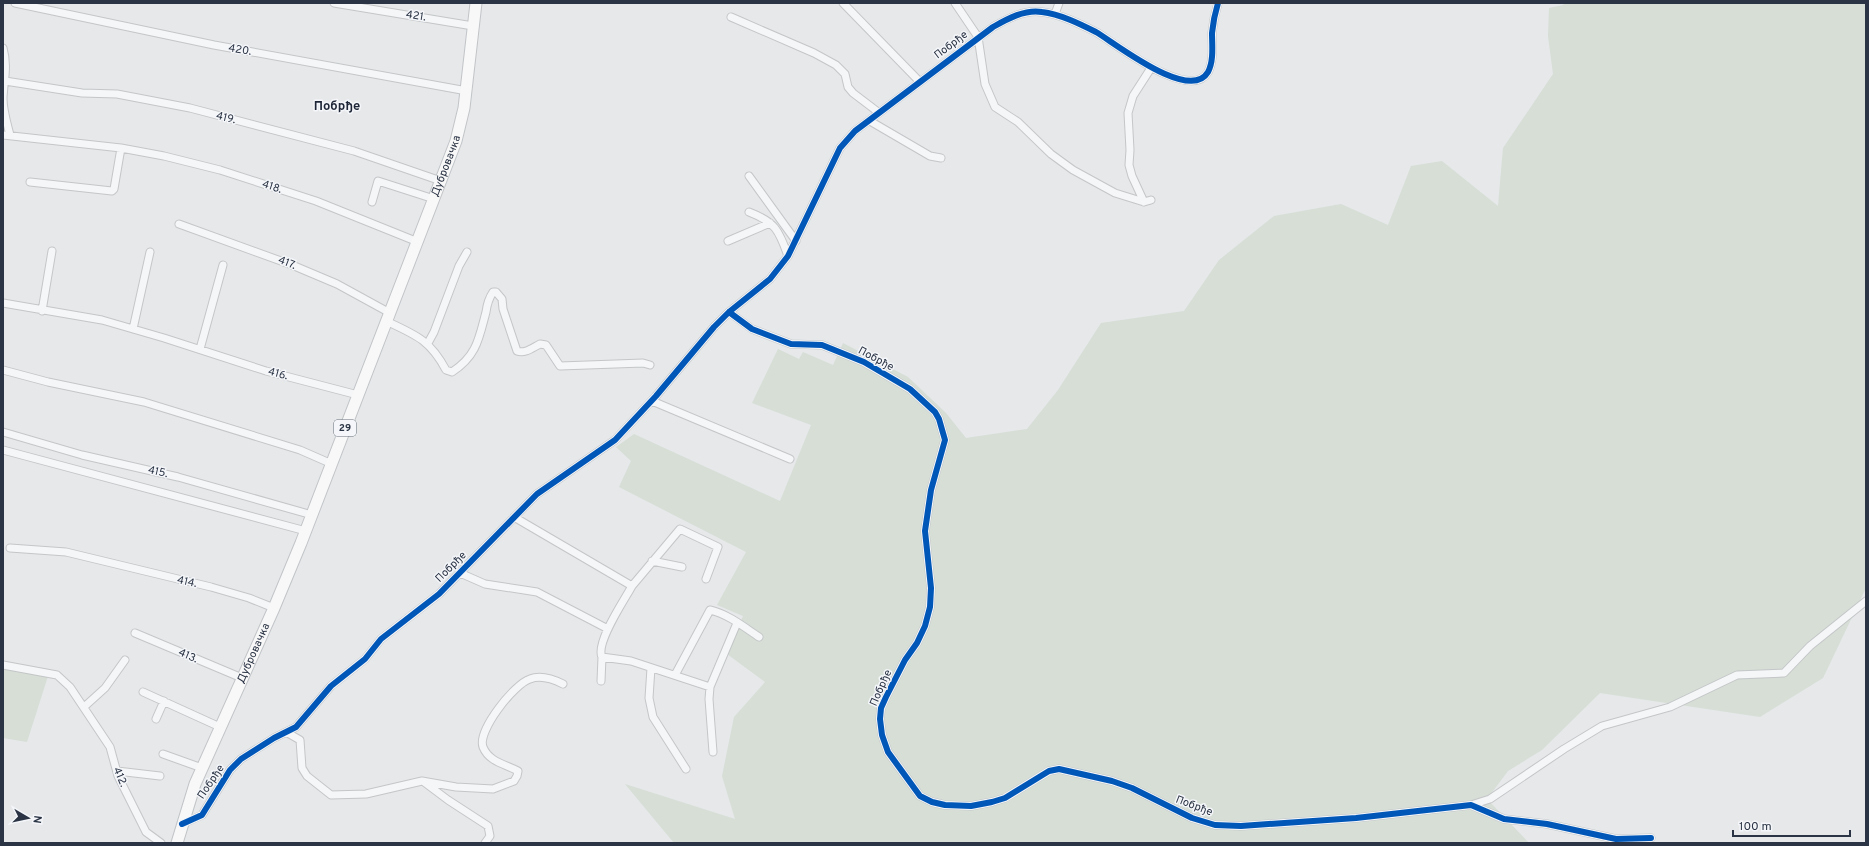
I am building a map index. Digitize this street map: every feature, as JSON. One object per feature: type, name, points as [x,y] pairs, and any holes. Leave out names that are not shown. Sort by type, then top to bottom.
[{"type":"main road","name":"Дубровачка","points":[[177,843],[182,824],[202,768],[274,608],[306,531],[441,181],[462,119],[467,91],[476,3]]},
{"type":"street","name":"420.","points":[[15,3],[214,46],[467,91]]},
{"type":"street","name":"421.","points":[[334,3],[473,26]]},
{"type":"street","points":[[843,3],[920,82]]},
{"type":"street","name":"Побрђе","points":[[955,3],[978,37],[985,84],[995,107],[1018,122],[1051,154],[1073,170],[1115,192],[1148,201],[1132,176],[1129,165],[1130,150],[1128,120],[1129,106],[1133,96],[1151,68]]},
{"type":"street","points":[[1054,14],[1060,3]]},
{"type":"street","name":"Побрђе","points":[[182,824],[202,814],[226,776],[241,759],[296,727],[331,686],[365,659],[381,639],[439,594],[537,494],[615,440],[652,401],[714,327],[729,312],[770,278],[788,256],[840,148],[855,131],[878,112],[978,37],[1010,18],[1040,11],[1054,14],[1095,32],[1151,68],[1176,78],[1194,81],[1202,78],[1207,73],[1211,63],[1212,31],[1218,3]]},
{"type":"street","points":[[731,17],[814,53],[836,65],[844,74],[848,87],[853,93],[878,112]]},
{"type":"street","points":[[3,48],[7,62],[3,98],[7,135]]},
{"type":"street","name":"419.","points":[[5,81],[82,93],[117,94],[190,108],[354,151],[441,181]]},
{"type":"street","points":[[870,120],[930,156],[941,158]]},
{"type":"street","name":"418.","points":[[7,135],[121,148],[164,156],[220,170],[316,201],[418,242]]},
{"type":"street","points":[[30,182],[112,191],[114,190],[121,148]]},
{"type":"street","points":[[749,176],[796,241]]},
{"type":"street","points":[[372,202],[378,181],[434,199]]},
{"type":"street","points":[[749,212],[762,217],[779,231],[788,256]]},
{"type":"street","points":[[728,242],[770,223]]},
{"type":"street","name":"417.","points":[[179,224],[298,267],[337,284],[388,317]]},
{"type":"street","points":[[42,311],[52,251]]},
{"type":"street","points":[[133,329],[150,252]]},
{"type":"street","points":[[428,343],[434,332],[459,266],[467,252]]},
{"type":"street","points":[[200,349],[223,265]]},
{"type":"street","points":[[388,317],[428,343],[437,353],[446,370],[452,372],[467,362],[473,352],[482,332],[488,301],[493,292],[496,292],[502,299],[503,309],[517,351],[527,352],[540,344],[546,345],[560,366],[643,362],[650,365]]},
{"type":"street","name":"416.","points":[[3,303],[42,311],[102,320],[200,349],[266,371],[358,395]]},
{"type":"street","name":"Побрђе","points":[[729,312],[752,329],[791,344],[822,345],[864,362],[910,389],[934,412],[939,419],[945,440],[932,490],[926,531],[931,588],[930,607],[925,626],[886,697],[880,719],[882,735],[888,752],[920,796],[932,802],[957,806],[992,802],[1005,798],[1049,771],[1059,769],[1112,781],[1132,788],[1192,818],[1215,825],[1241,826],[1356,818],[1429,808],[1471,805]]},
{"type":"street","points":[[3,370],[48,382],[144,402],[300,450],[332,464]]},
{"type":"street","points":[[652,401],[790,460]]},
{"type":"street","name":"415.","points":[[3,432],[82,455],[178,477],[312,515]]},
{"type":"street","name":"415.","points":[[3,450],[306,531]]},
{"type":"street","points":[[514,518],[632,586]]},
{"type":"street","points":[[602,681],[602,657],[600,649],[608,629],[632,586],[680,529],[718,547],[706,579]]},
{"type":"street","name":"414.","points":[[10,548],[66,552],[211,587],[249,598],[274,608]]},
{"type":"street","points":[[652,561],[682,567]]},
{"type":"street","name":"Побрђе","points":[[460,573],[485,584],[537,592],[608,629]]},
{"type":"street","points":[[1471,805],[1490,799],[1564,749],[1602,726],[1670,707],[1737,675],[1784,674],[1810,646],[1866,601]]},
{"type":"street","points":[[674,675],[710,610],[717,612],[737,623],[759,637]]},
{"type":"street","points":[[713,752],[710,686],[737,623]]},
{"type":"street","name":"413.","points":[[135,633],[242,678]]},
{"type":"street","points":[[602,657],[630,661],[710,686]]},
{"type":"street","points":[[84,708],[105,688],[125,660]]},
{"type":"street","name":"412.","points":[[3,665],[57,675],[70,687],[110,747],[116,771],[146,832],[161,843]]},
{"type":"street","points":[[651,668],[649,698],[653,717],[686,769]]},
{"type":"street","points":[[286,732],[300,740],[302,768],[307,776],[331,795],[373,793],[384,789],[422,781],[479,789],[493,789],[514,782],[518,771],[495,761],[489,755],[483,746],[484,731],[510,693],[518,685],[531,678],[554,679],[562,684]]},
{"type":"street","points":[[144,692],[220,727]]},
{"type":"street","points":[[156,719],[164,701]]},
{"type":"street","points":[[163,754],[202,768]]},
{"type":"street","points":[[116,771],[160,776]]},
{"type":"street","points":[[422,781],[488,826],[490,836],[485,843]]},
{"type":"street","points":[[1471,805],[1504,819],[1547,824],[1616,839],[1650,838]]},
{"type":"shaded area","points":[[1565,3],[1866,3],[1866,588],[1823,678],[1760,717],[1600,693],[1542,750],[1508,771],[1487,799],[1529,843],[674,843],[625,784],[735,819],[722,776],[734,717],[765,682],[727,654],[743,616],[717,605],[746,552],[619,487],[631,461],[616,447],[634,434],[780,501],[811,425],[752,403],[778,349],[799,359],[803,352],[833,365],[843,343],[908,377],[946,413],[966,438],[1027,429],[1058,390],[1101,323],[1184,311],[1219,260],[1274,216],[1341,204],[1388,225],[1411,166],[1442,161],[1498,206],[1503,148],[1553,74],[1548,36],[1549,8],[1563,5]]},
{"type":"shaded area","points":[[3,665],[49,673],[27,742],[3,738]]},
{"type":"cycle path","points":[[182,824],[202,815],[230,770],[241,759],[274,738],[296,727],[331,686],[365,659],[381,639],[439,594],[537,494],[615,440],[656,396],[714,327],[729,312],[770,279],[788,256],[840,148],[855,131],[993,27],[1010,18],[1029,12],[1036,11],[1049,13],[1070,20],[1096,32],[1152,68],[1170,76],[1186,80],[1199,80],[1208,72],[1210,68],[1212,53],[1212,29],[1218,3]]},
{"type":"cycle path","points":[[729,312],[752,329],[791,344],[822,345],[864,362],[910,389],[935,412],[939,419],[945,440],[931,490],[925,531],[931,588],[930,607],[925,626],[917,643],[905,660],[881,708],[880,719],[882,735],[888,752],[920,796],[932,802],[945,805],[971,806],[992,802],[1005,798],[1049,771],[1059,769],[1112,781],[1132,788],[1192,818],[1215,825],[1241,826],[1356,818],[1471,805],[1504,819],[1547,824],[1616,839],[1651,838]]},
{"type":"district","name":"Побрђе","points":[[337,107]]}]
